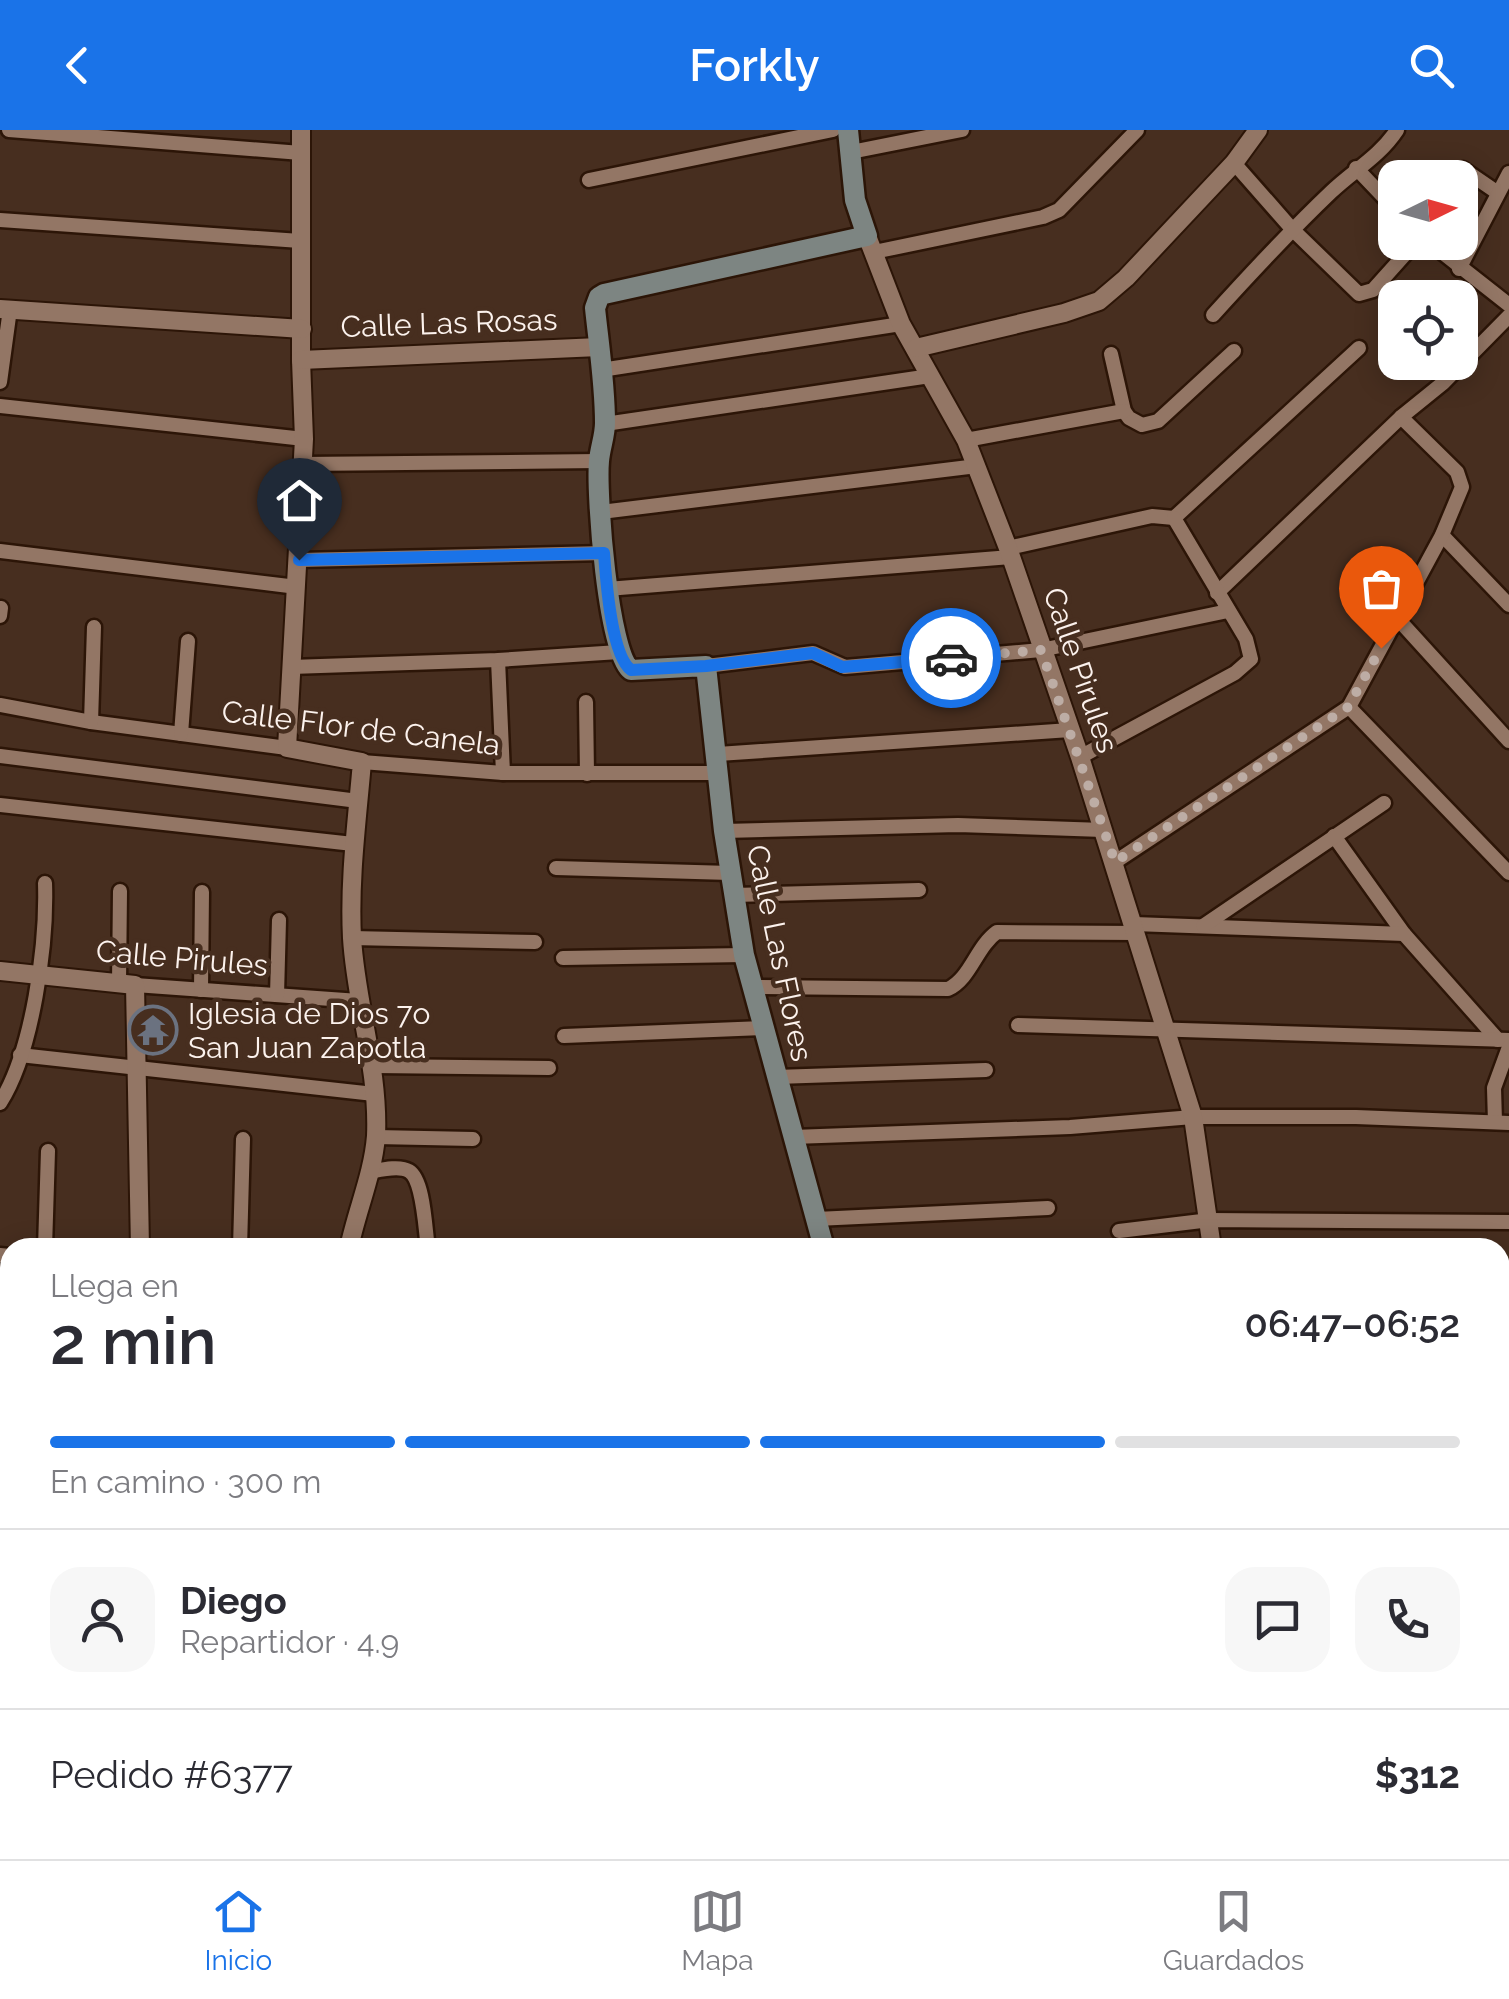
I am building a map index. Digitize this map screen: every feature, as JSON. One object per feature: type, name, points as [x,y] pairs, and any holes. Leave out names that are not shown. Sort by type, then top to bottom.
[{"type":"main road","name":"Calle Pirules","points":[[848,130],[855,200],[871,244]]},
{"type":"main road","name":"Calle Las Rosas","points":[[599,347],[595,308],[599,297],[871,244]]},
{"type":"main road","points":[[599,347],[605,424],[599,461],[604,553],[607,589],[625,661],[706,666]]},
{"type":"main road","name":"Calle Las Flores","points":[[706,666],[724,831],[744,955],[821,1238]]},
{"type":"street","points":[[8,130],[301,153]]},
{"type":"street","points":[[286,748],[304,464],[301,130]]},
{"type":"street","points":[[589,180],[833,130]]},
{"type":"street","points":[[850,152],[962,130]]},
{"type":"street","points":[[871,244],[1043,217],[1059,210],[1137,130]]},
{"type":"street","points":[[916,348],[1099,301],[1126,278],[1234,162],[1258,130]]},
{"type":"street","points":[[1213,315],[1292,229],[1356,168],[1384,150],[1397,130]]},
{"type":"street","points":[[1234,162],[1292,229],[1355,291],[1364,295],[1373,290],[1400,260]]},
{"type":"street","points":[[1356,168],[1378,191]]},
{"type":"street","points":[[1459,269],[1509,173]]},
{"type":"street","points":[[1478,179],[1498,193]]},
{"type":"street","points":[[0,220],[300,240]]},
{"type":"street","name":"Calle Pirules","points":[[871,244],[901,324],[977,466],[1080,757],[1193,1117],[1211,1238]]},
{"type":"street","points":[[1449,260],[1509,305]]},
{"type":"street","points":[[0,382],[5,309],[302,329]]},
{"type":"street","points":[[1217,593],[1401,417],[1443,383],[1509,316]]},
{"type":"street","points":[[601,370],[901,324]]},
{"type":"street","name":"Calle Las Rosas","points":[[301,360],[599,347]]},
{"type":"street","points":[[607,589],[1009,553],[1152,516],[1174,518],[1360,348]]},
{"type":"street","points":[[1111,354],[1124,411],[1135,424],[1158,421],[1234,351]]},
{"type":"street","points":[[605,424],[930,376]]},
{"type":"street","points":[[0,406],[304,438]]},
{"type":"street","points":[[966,440],[1124,411]]},
{"type":"street","points":[[1115,862],[1348,707],[1442,535],[1462,487],[1461,478],[1401,417]]},
{"type":"street","points":[[304,464],[599,461]]},
{"type":"street","points":[[601,512],[977,466]]},
{"type":"street","points":[[1080,757],[1235,673],[1251,659],[1246,639],[1174,518]]},
{"type":"street","points":[[1442,535],[1509,604]]},
{"type":"street","points":[[0,551],[298,586]]},
{"type":"street","points":[[299,560],[604,553]]},
{"type":"street","points":[[0,616],[1,608]]},
{"type":"street","points":[[706,666],[813,653],[844,667],[1041,650],[1228,611]]},
{"type":"street","points":[[1398,619],[1509,741]]},
{"type":"street","points":[[91,722],[94,627]]},
{"type":"street","points":[[180,734],[188,641]]},
{"type":"street","points":[[290,667],[498,660],[625,661]]},
{"type":"street","points":[[498,660],[503,773]]},
{"type":"street","points":[[586,702],[587,774]]},
{"type":"street","name":"Calle Flor de Canela","points":[[0,705],[362,762],[503,773],[587,774],[1070,730]]},
{"type":"street","points":[[1348,707],[1509,873]]},
{"type":"street","points":[[0,756],[358,801]]},
{"type":"street","points":[[352,1238],[376,1137],[374,1066],[359,1002],[352,938],[353,844],[362,762]]},
{"type":"street","points":[[1201,927],[1384,803]]},
{"type":"street","points":[[0,805],[353,844]]},
{"type":"street","points":[[724,831],[958,826],[1103,830]]},
{"type":"street","points":[[1334,836],[1404,934],[1505,1042]]},
{"type":"street","points":[[556,868],[730,873]]},
{"type":"street","points":[[0,1104],[20,1056],[40,975],[46,926],[45,883]]},
{"type":"street","points":[[733,896],[919,890]]},
{"type":"street","points":[[120,891],[138,1070],[140,1238]]},
{"type":"street","points":[[201,990],[202,892]]},
{"type":"street","points":[[277,996],[278,920]]},
{"type":"street","points":[[754,987],[948,989],[961,980],[985,941],[997,932],[1201,927],[1404,934]]},
{"type":"street","points":[[352,938],[535,942]]},
{"type":"street","points":[[562,958],[744,955]]},
{"type":"street","name":"Calle Pirules","points":[[0,971],[359,1002]]},
{"type":"street","points":[[1018,1025],[1505,1042]]},
{"type":"street","points":[[564,1036],[763,1028]]},
{"type":"street","points":[[793,1137],[1070,1127],[1193,1117],[1356,1116],[1502,1122],[1494,1088],[1505,1042]]},
{"type":"street","points":[[20,1056],[374,1094]]},
{"type":"street","points":[[374,1066],[549,1068]]},
{"type":"street","points":[[776,1076],[986,1070]]},
{"type":"street","points":[[376,1137],[473,1139]]},
{"type":"street","points":[[240,1238],[244,1139]]},
{"type":"street","points":[[45,1238],[48,1150]]},
{"type":"street","points":[[369,1172],[397,1169],[413,1175],[419,1187],[427,1238]]},
{"type":"street","points":[[816,1219],[1048,1208]]},
{"type":"street","points":[[1119,1231],[1210,1220],[1509,1222]]},
{"type":"way so far","points":[[951,658],[1041,650],[1115,862],[1348,707],[1381,648]]},
{"type":"place","name":"Iglesia de Dios 7o San Juan Zapotla","points":[[153,1030]]},
{"type":"route","points":[[299,560],[604,553],[619,652],[626,668],[631,670],[813,653],[842,667],[951,658]]}]
